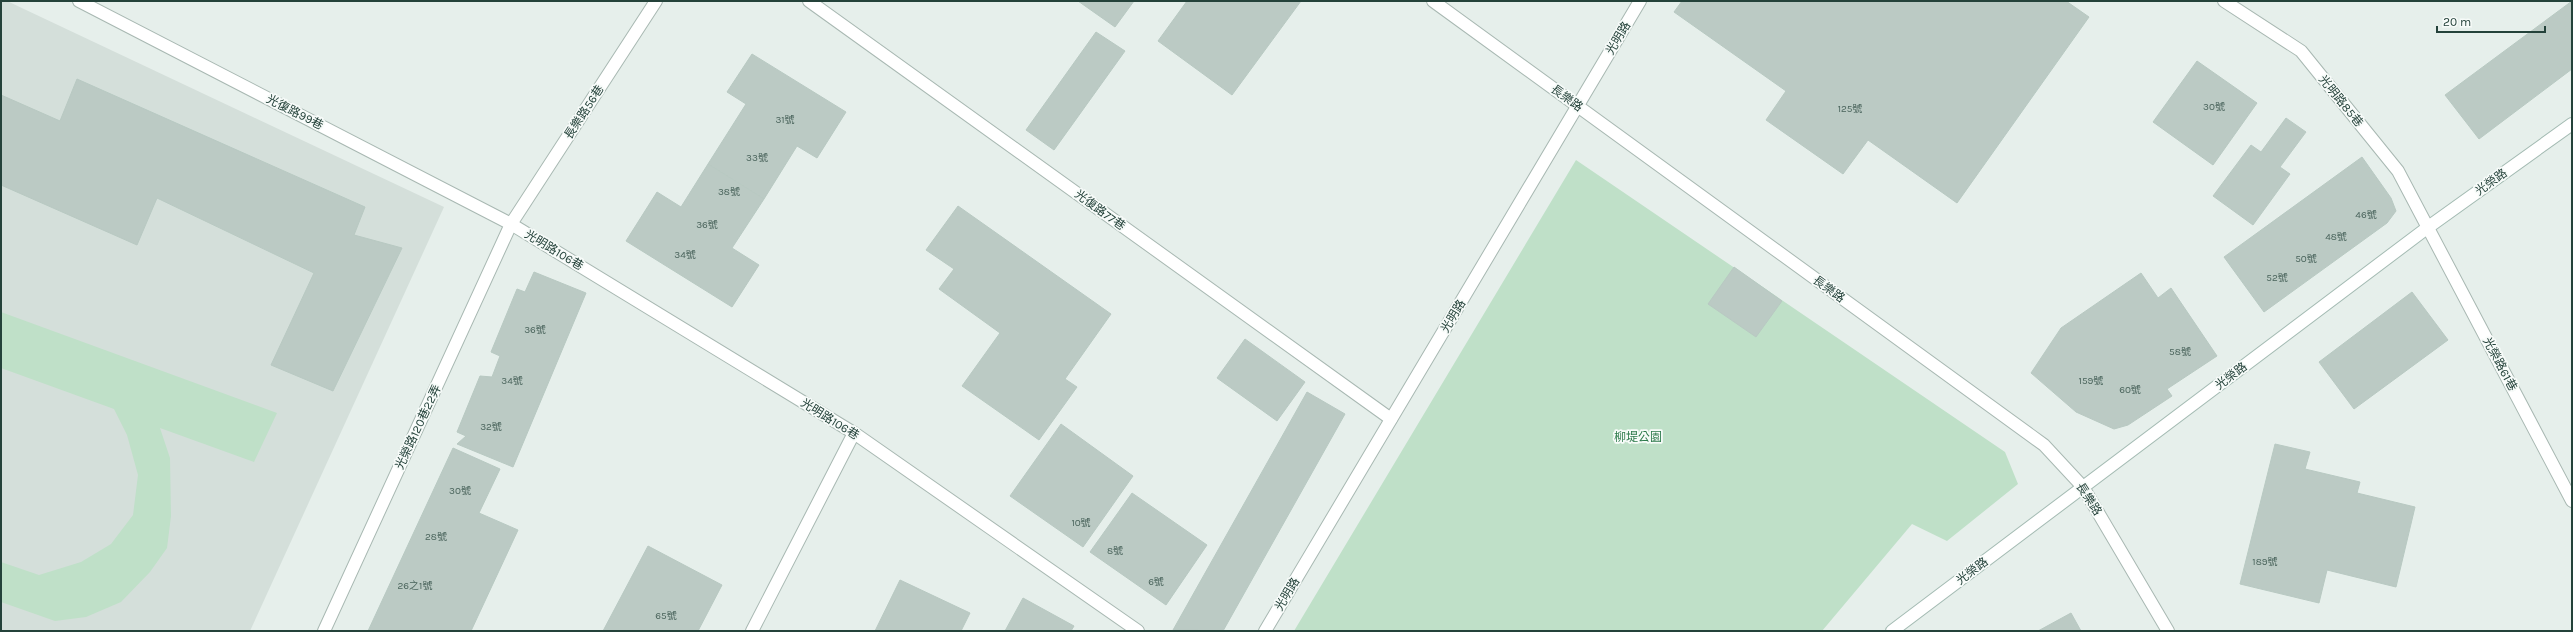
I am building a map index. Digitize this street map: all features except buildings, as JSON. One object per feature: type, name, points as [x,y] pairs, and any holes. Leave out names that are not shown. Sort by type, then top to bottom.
[{"type":"street","name":"光復路99巷","points":[[79,1],[512,224]]},
{"type":"street","name":"長樂路56巷","points":[[512,224],[656,1]]},
{"type":"street","name":"光復路77巷","points":[[809,1],[1391,420]]},
{"type":"street","name":"長樂路","points":[[1433,1],[2044,445],[2083,487],[2168,631]]},
{"type":"street","name":"光明路","points":[[1265,631],[1640,1]]},
{"type":"street","name":"光明路85巷","points":[[2224,1],[2301,51],[2398,171],[2427,228]]},
{"type":"street","name":"光榮路","points":[[1892,631],[2427,228],[2572,124]]},
{"type":"street","name":"光明路106巷","points":[[512,224],[854,433],[1138,631]]},
{"type":"street","name":"光榮路120巷22弄","points":[[324,631],[512,224]]},
{"type":"street","name":"光榮路61巷","points":[[2427,228],[2572,500]]},
{"type":"street","points":[[752,631],[854,433]]},
{"type":"shaded area","points":[[1,1],[7,1],[444,207],[250,631],[1,631]]},
{"type":"green space","name":"柳堤公園","points":[[1576,160],[2005,452],[2018,484],[1947,541],[1912,524],[1822,631],[1294,631]]},
{"type":"green space","points":[[1,312],[277,413],[254,462],[160,428],[170,458],[171,516],[167,548],[150,572],[121,602],[86,617],[55,621],[1,602],[1,562],[39,575],[81,562],[111,544],[133,515],[138,475],[127,435],[114,409],[1,368]]}]
